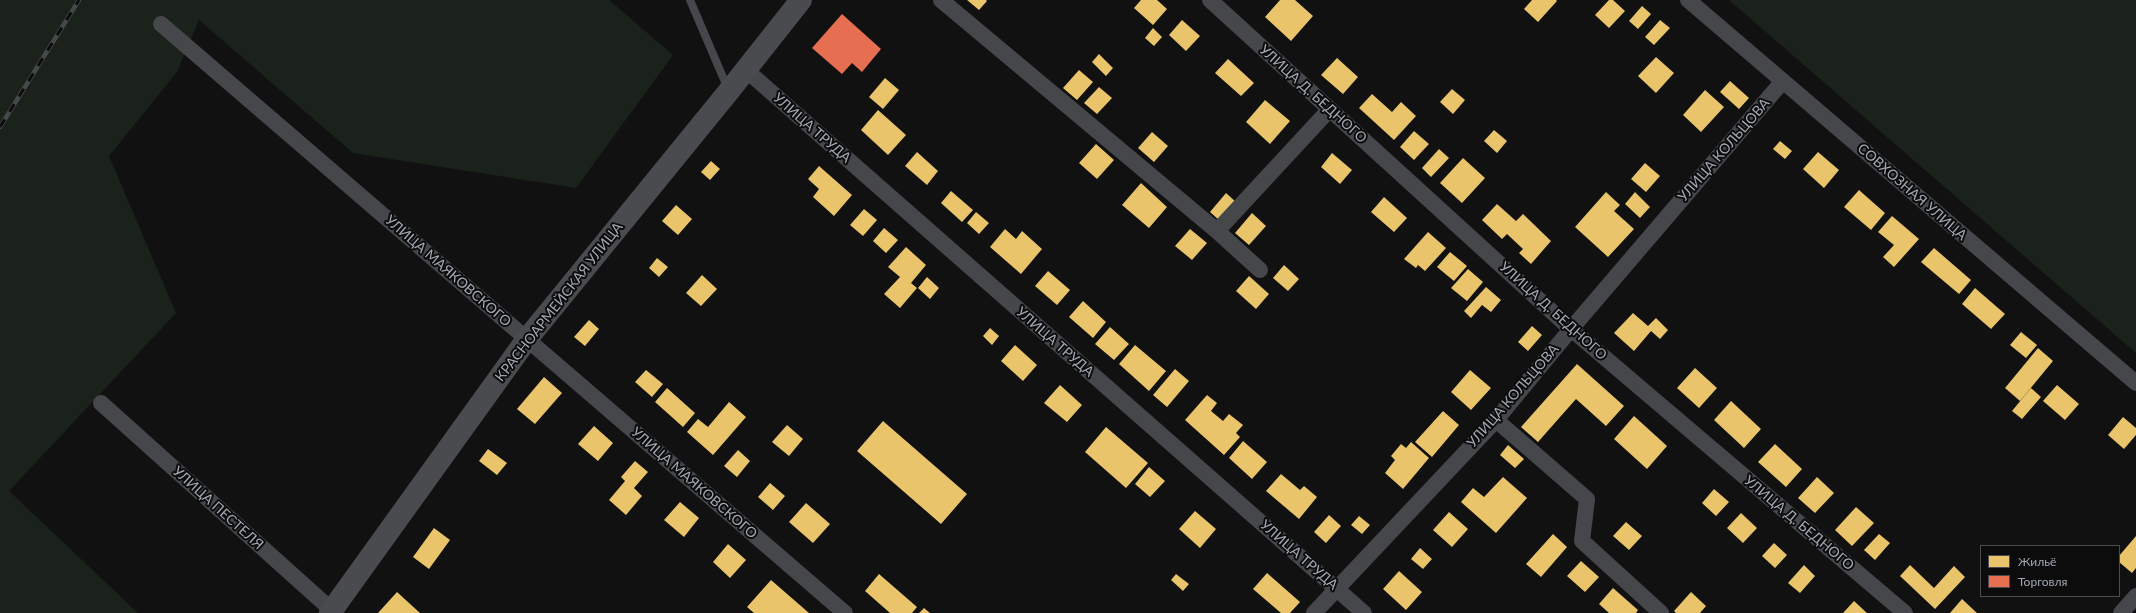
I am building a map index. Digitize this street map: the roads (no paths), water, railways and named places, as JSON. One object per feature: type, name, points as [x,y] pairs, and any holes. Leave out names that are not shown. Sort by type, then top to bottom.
[{"type":"main road","name":"КРАСНОАРМЕЙСКАЯ УЛИЦА","points":[[332,612],[526,339],[729,91],[801,0]]},
{"type":"street","points":[[941,0],[1217,231],[1260,270]]},
{"type":"street","name":"УЛИЦА Д. БЕДНОГО","points":[[1210,0],[1571,329],[1905,613]]},
{"type":"street","name":"СОВХОЗНАЯ УЛИЦА","points":[[1688,0],[2136,383]]},
{"type":"street","name":"УЛИЦА МАЯКОВСКОГО","points":[[161,24],[845,613]]},
{"type":"street","name":"УЛИЦА ТРУДА","points":[[746,70],[1364,613]]},
{"type":"street","name":"УЛИЦА КОЛЬЦОВА","points":[[1314,613],[1496,420],[1571,329],[1783,81]]},
{"type":"street","points":[[1217,231],[1330,110]]},
{"type":"street","name":"УЛИЦА ПЕСТЕЛЯ","points":[[101,403],[332,612]]},
{"type":"street","points":[[1496,420],[1587,498],[1582,540],[1661,613]]},
{"type":"lane","points":[[690,0],[729,91]]},
{"type":"railway","points":[[0,127],[79,0]]}]
